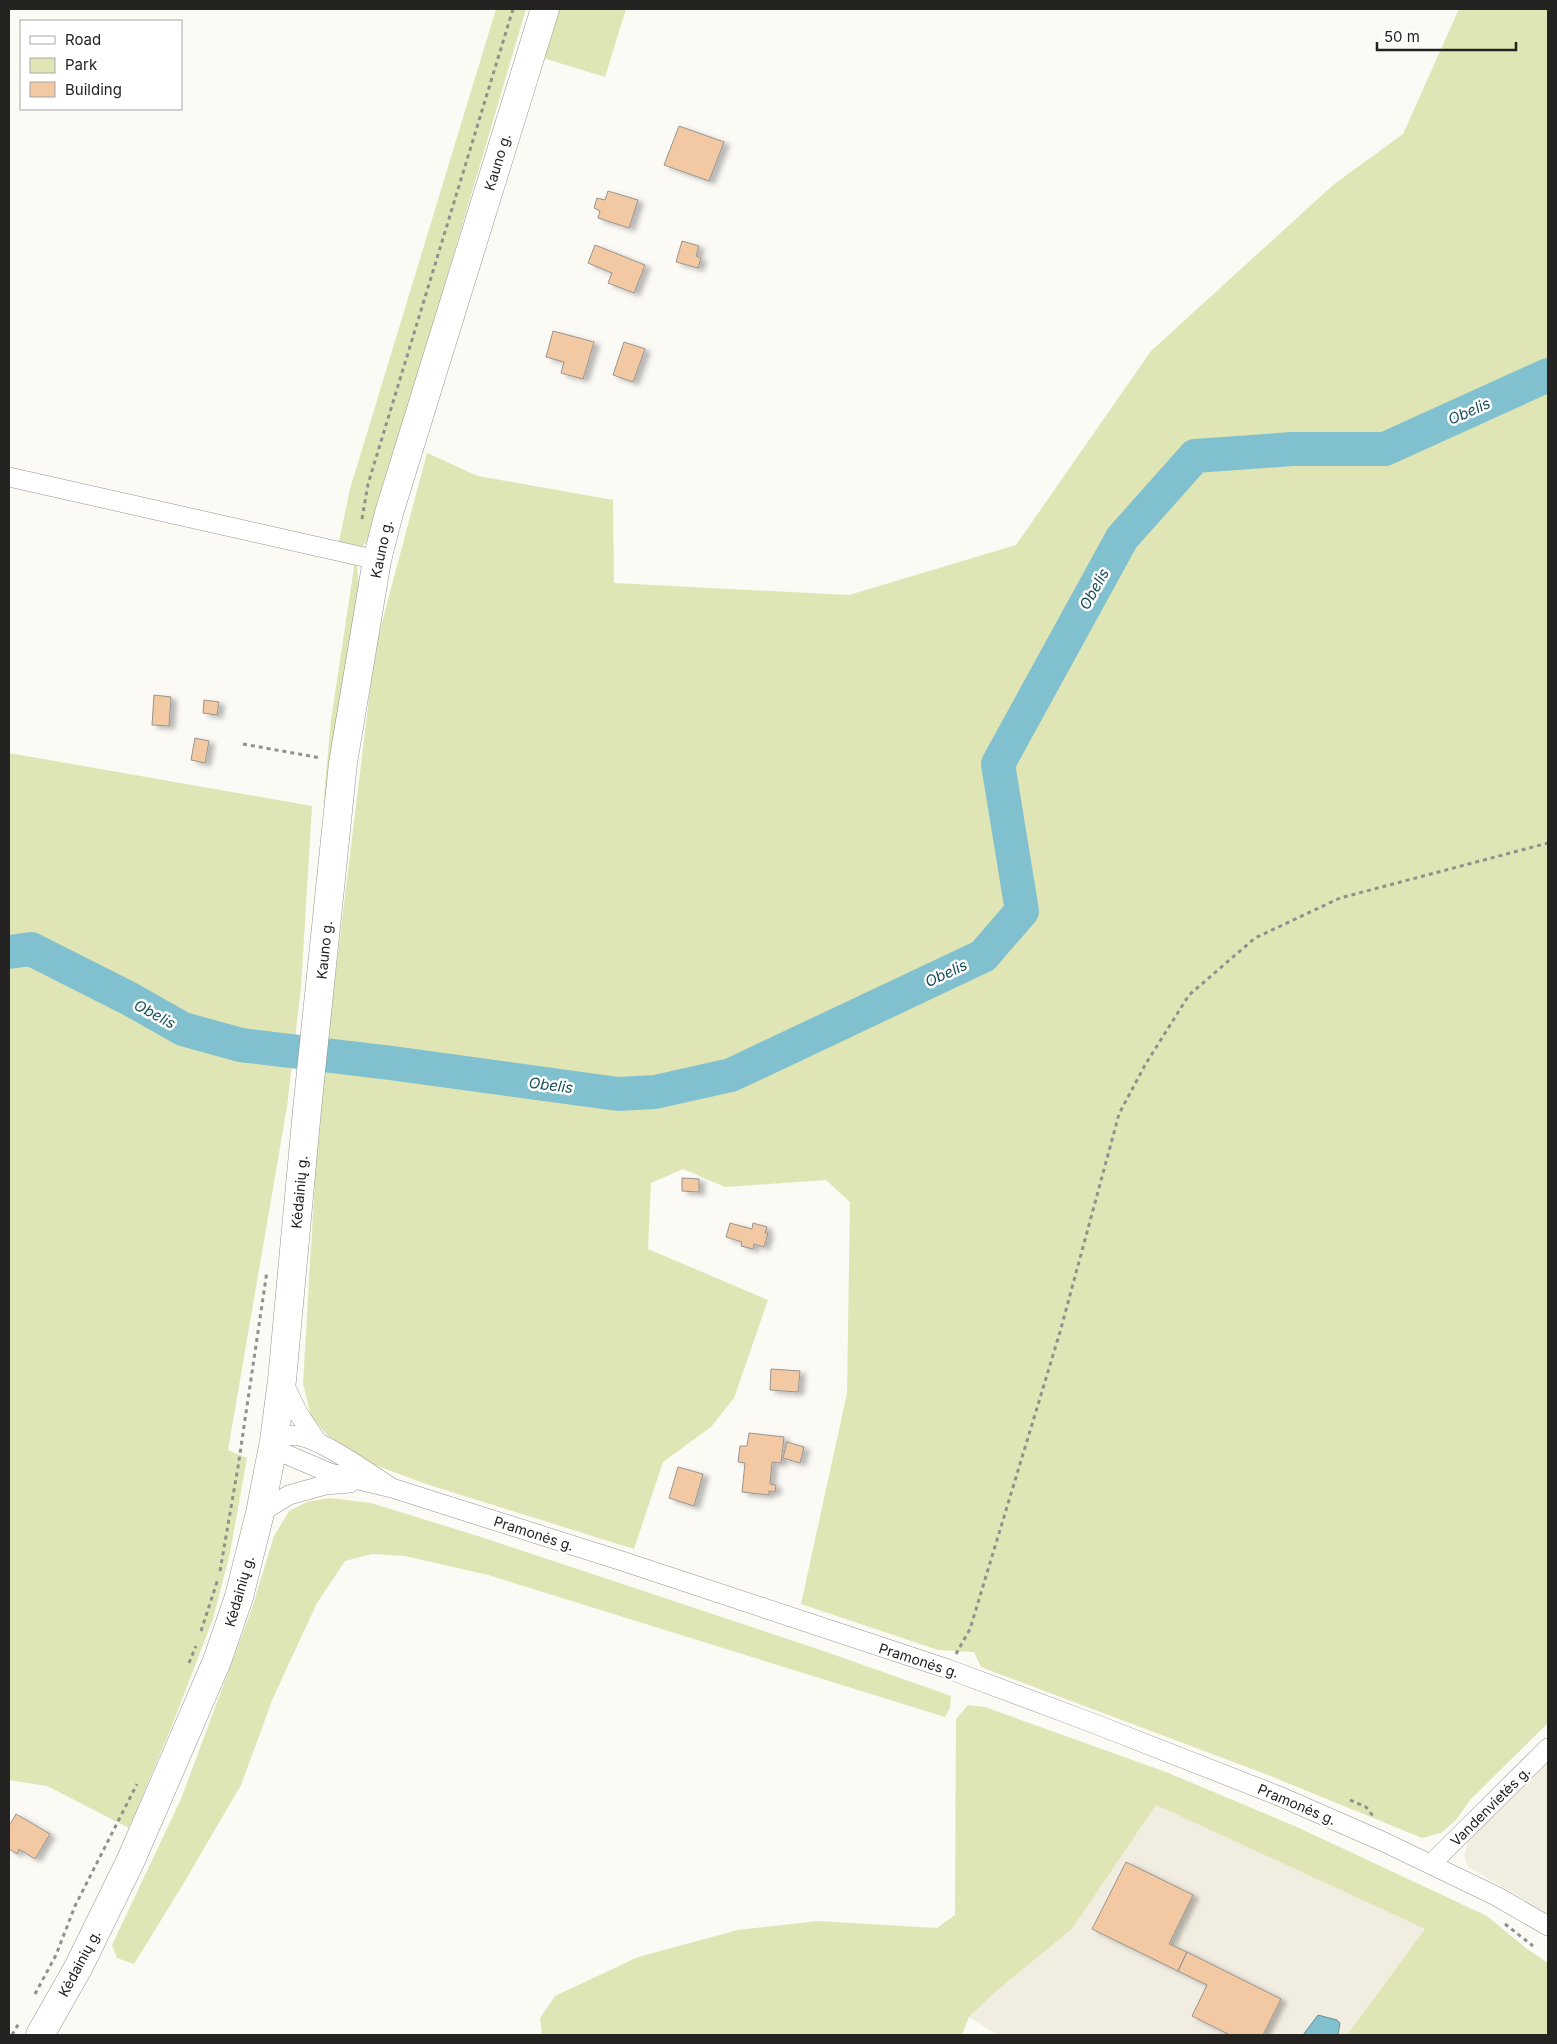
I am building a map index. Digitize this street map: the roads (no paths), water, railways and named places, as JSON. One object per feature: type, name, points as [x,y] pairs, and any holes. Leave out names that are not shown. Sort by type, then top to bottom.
[{"type":"main road","name":"Kauno g.","points":[[307,1110],[343,763],[377,560],[389,513],[545,9]]},
{"type":"main road","name":"Kėdainių g.","points":[[31,2027],[78,1968],[130,1862],[217,1661],[239,1597],[260,1513],[274,1441],[282,1380],[307,1110]]},
{"type":"street","points":[[9,477],[377,560]]},
{"type":"street","points":[[282,1380],[298,1413],[318,1443]]},
{"type":"street","points":[[274,1441],[286,1436],[299,1436],[318,1443],[392,1488]]},
{"type":"street","name":"Pramonės g.","points":[[274,1441],[284,1453],[330,1473],[392,1488],[622,1561],[948,1669],[1090,1722],[1279,1796],[1431,1864],[1496,1896],[1548,1926]]},
{"type":"street","points":[[260,1513],[297,1492],[325,1485],[370,1482]]},
{"type":"street","name":"Vandenvietės g.","points":[[1431,1864],[1548,1748]]},
{"type":"water","points":[[1318,2015],[1337,2020],[1340,2023],[1338,2035],[1303,2035]]},
{"type":"waterway","name":"Obelis","points":[[9,952],[31,949],[130,999],[183,1029],[241,1045],[618,1094],[655,1092],[731,1075],[983,956],[1022,911],[998,764],[1122,538],[1195,456],[1292,449],[1385,449],[1548,375]]}]
